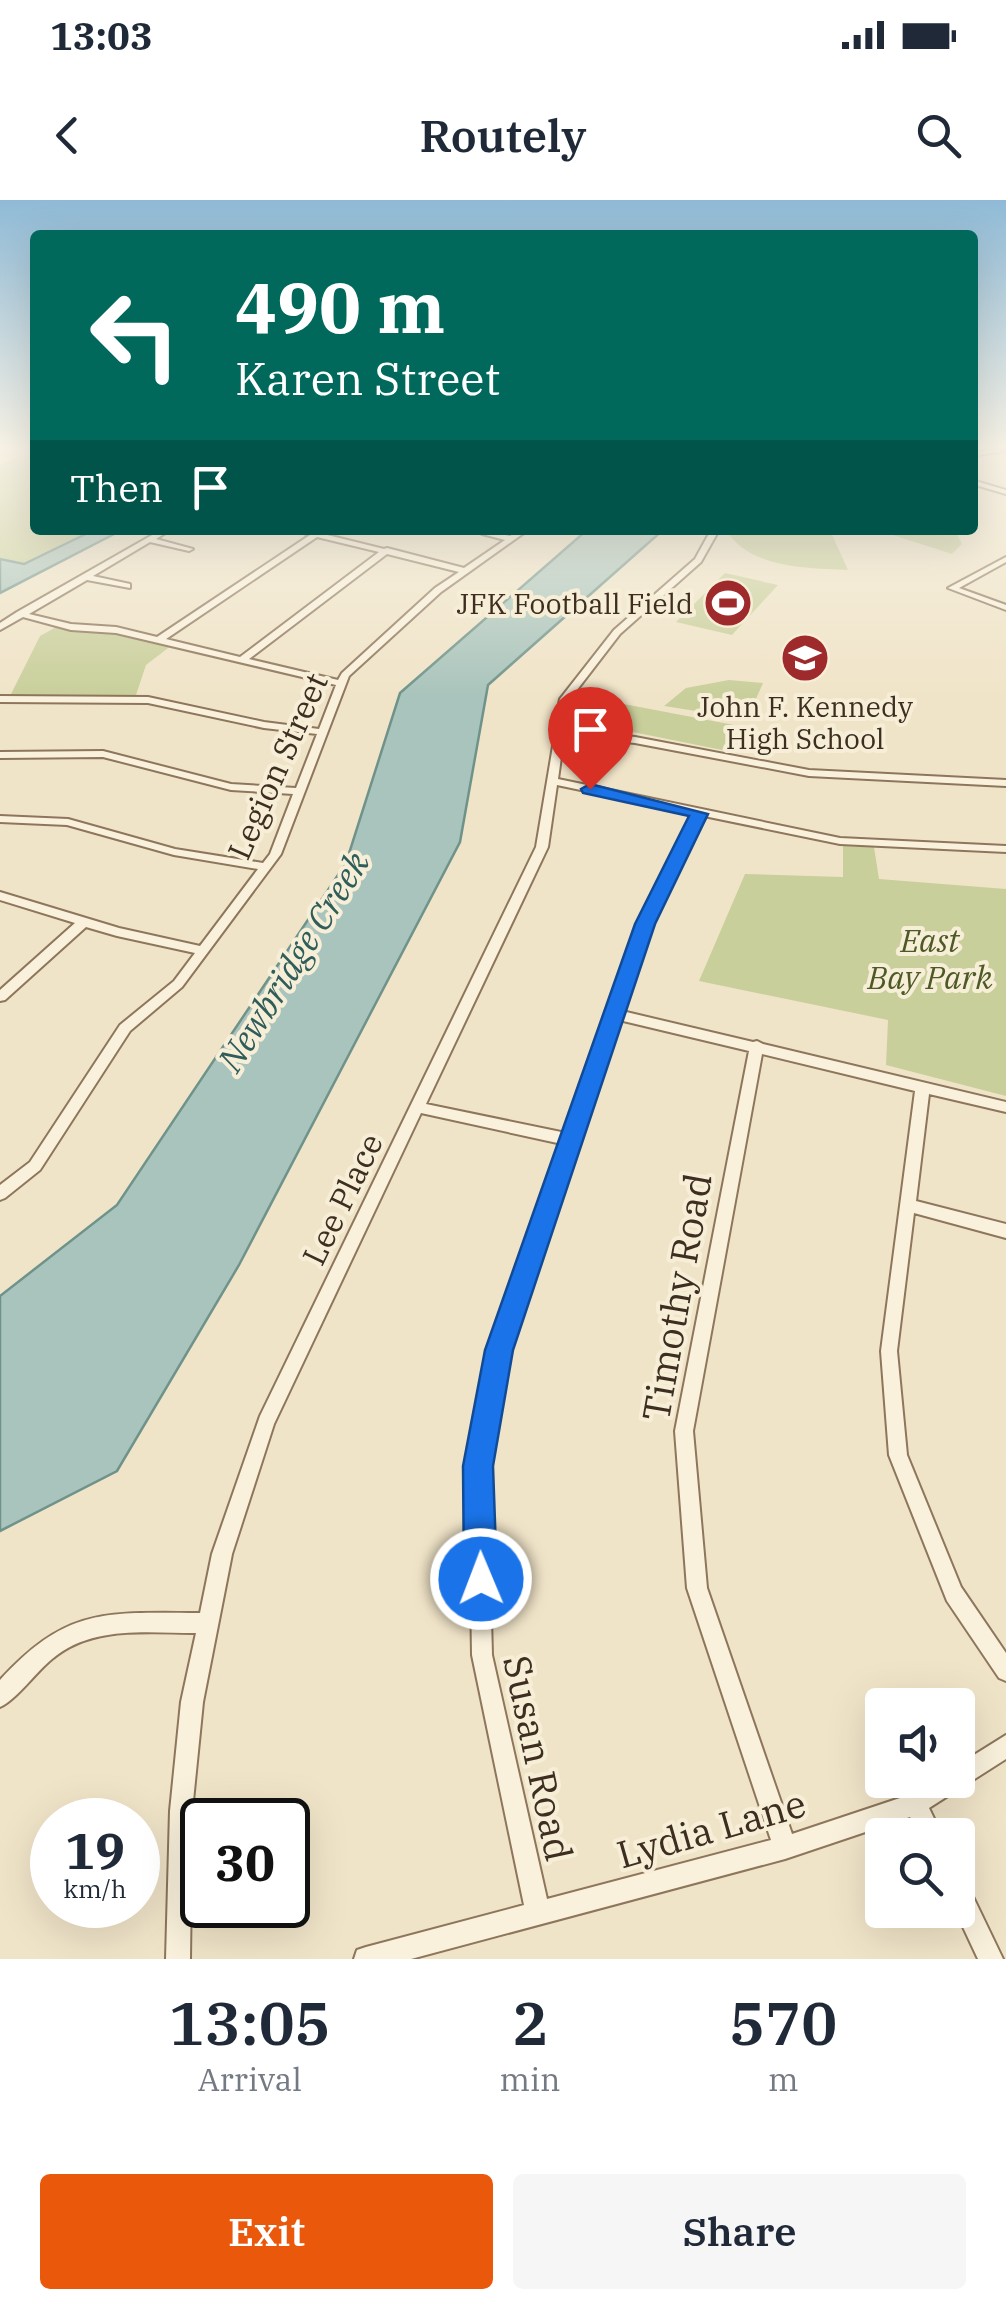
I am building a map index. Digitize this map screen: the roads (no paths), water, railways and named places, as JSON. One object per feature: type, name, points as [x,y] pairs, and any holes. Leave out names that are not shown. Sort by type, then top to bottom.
[{"type":"street","points":[[0,626],[158,535]]},
{"type":"street","points":[[159,640],[315,535]]},
{"type":"street","points":[[320,535],[465,571]]},
{"type":"street","points":[[496,535],[511,539]]},
{"type":"street","name":"Legion Street","points":[[0,1194],[35,1166],[57,1139],[125,1028],[178,984],[266,867],[300,791],[339,683],[438,590],[517,535]]},
{"type":"street","name":"Lee Place","points":[[178,1959],[181,1811],[192,1702],[222,1554],[266,1422],[542,846],[562,706],[617,632],[698,560],[711,535]]},
{"type":"street","points":[[150,540],[189,549]]},
{"type":"street","points":[[242,660],[388,550]]},
{"type":"street","points":[[1006,559],[952,588],[1006,608]]},
{"type":"street","points":[[86,577],[128,586]]},
{"type":"street","points":[[20,614],[159,640],[339,683]]},
{"type":"street","points":[[0,699],[148,700],[264,726],[322,732]]},
{"type":"street","points":[[558,732],[635,740],[809,773],[1006,784]]},
{"type":"street","points":[[0,755],[103,754],[230,786],[300,791]]},
{"type":"street","points":[[553,781],[840,841],[1006,850]]},
{"type":"street","name":"Susan Road","points":[[538,1914],[482,1654],[478,1466],[499,1350],[570,1140],[645,924],[700,814]]},
{"type":"street","points":[[0,818],[68,822],[174,852],[266,867]]},
{"type":"street","points":[[0,896],[84,922],[204,950]]},
{"type":"street","points":[[0,997],[84,922]]},
{"type":"street","points":[[614,1014],[1006,1107]]},
{"type":"street","name":"Timothy Road","points":[[758,1046],[684,1432],[698,1588],[784,1848]]},
{"type":"street","points":[[923,1086],[889,1351],[898,1454],[954,1594],[1006,1671]]},
{"type":"street","points":[[418,1106],[570,1140]]},
{"type":"street","points":[[908,1205],[1006,1231]]},
{"type":"street","points":[[0,1696],[28,1663],[55,1640],[78,1629],[208,1623]]},
{"type":"street","name":"Lydia Lane","points":[[975,1765],[1006,1746]]},
{"type":"street","name":"Lydia Lane","points":[[366,1959],[784,1848],[924,1798]]},
{"type":"street","points":[[915,1804],[922,1818]]},
{"type":"street","points":[[975,1926],[991,1959]]},
{"type":"water","points":[[84,535],[112,535],[0,593],[0,559],[24,564]]},
{"type":"water","name":"Newbridge Creek","points":[[581,535],[657,535],[488,685],[460,842],[239,1265],[117,1471],[0,1531],[0,1296],[117,1205],[346,863],[400,693]]},
{"type":"place","name":"JFK Football Field","points":[[728,603]]},
{"type":"place","name":"John F. Kennedy High School","points":[[805,658]]},
{"type":"park label","name":"East Bay Park","points":[[930,958]]}]
